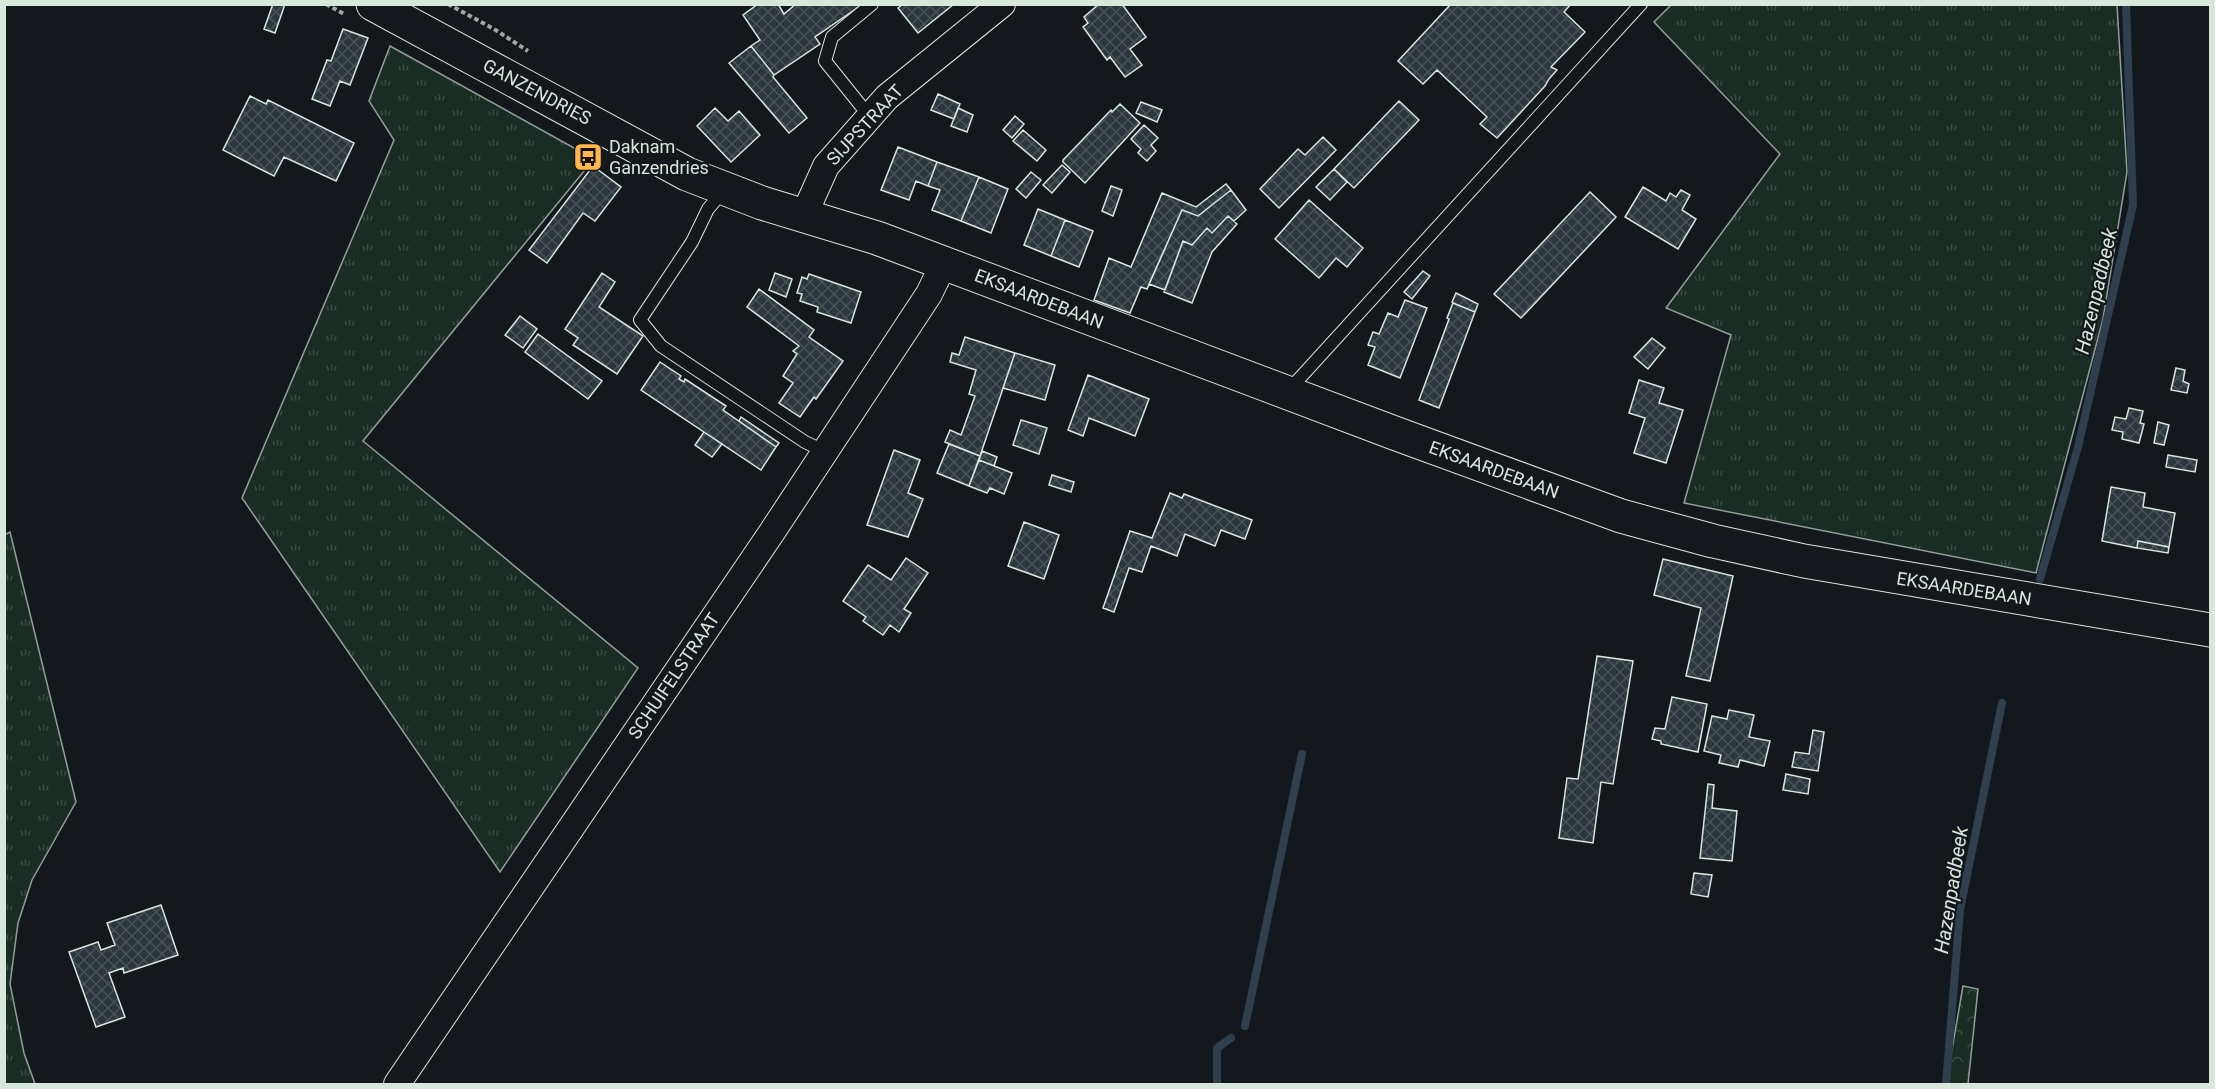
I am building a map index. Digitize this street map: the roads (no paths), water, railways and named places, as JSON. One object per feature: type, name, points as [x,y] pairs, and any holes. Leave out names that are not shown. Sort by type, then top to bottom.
[{"type":"main road","name":"GANZENDRIES","points":[[373,4],[687,174],[804,215]]},
{"type":"main road","name":"EKSAARDEBAAN","points":[[804,215],[877,238],[1621,516],[1713,542],[1859,572],[2211,630]]},
{"type":"street","name":"SIJPSTRAAT","points":[[804,215],[826,166],[887,96],[1002,4]]},
{"type":"street","name":"SCHUIFELSTRAAT","points":[[397,1084],[826,452],[929,294],[944,263]]},
{"type":"lane","points":[[870,117],[825,60],[832,37],[872,4]]},
{"type":"lane","points":[[1288,392],[1641,4]]},
{"type":"lane","points":[[725,189],[708,209],[692,242],[640,320],[661,346],[805,442],[826,452]]},
{"type":"waterway","name":"Hazenpadbeek","points":[[2040,579],[2078,447],[2133,205],[2126,4]]},
{"type":"waterway","name":"Hazenpadbeek","points":[[1946,1084],[1960,910],[2002,703]]},
{"type":"waterway","points":[[1245,1026],[1302,754]]},
{"type":"waterway","points":[[1217,1084],[1217,1048],[1231,1038]]},
{"type":"place","name":"Daknam Ganzendries","points":[[588,157]]}]
